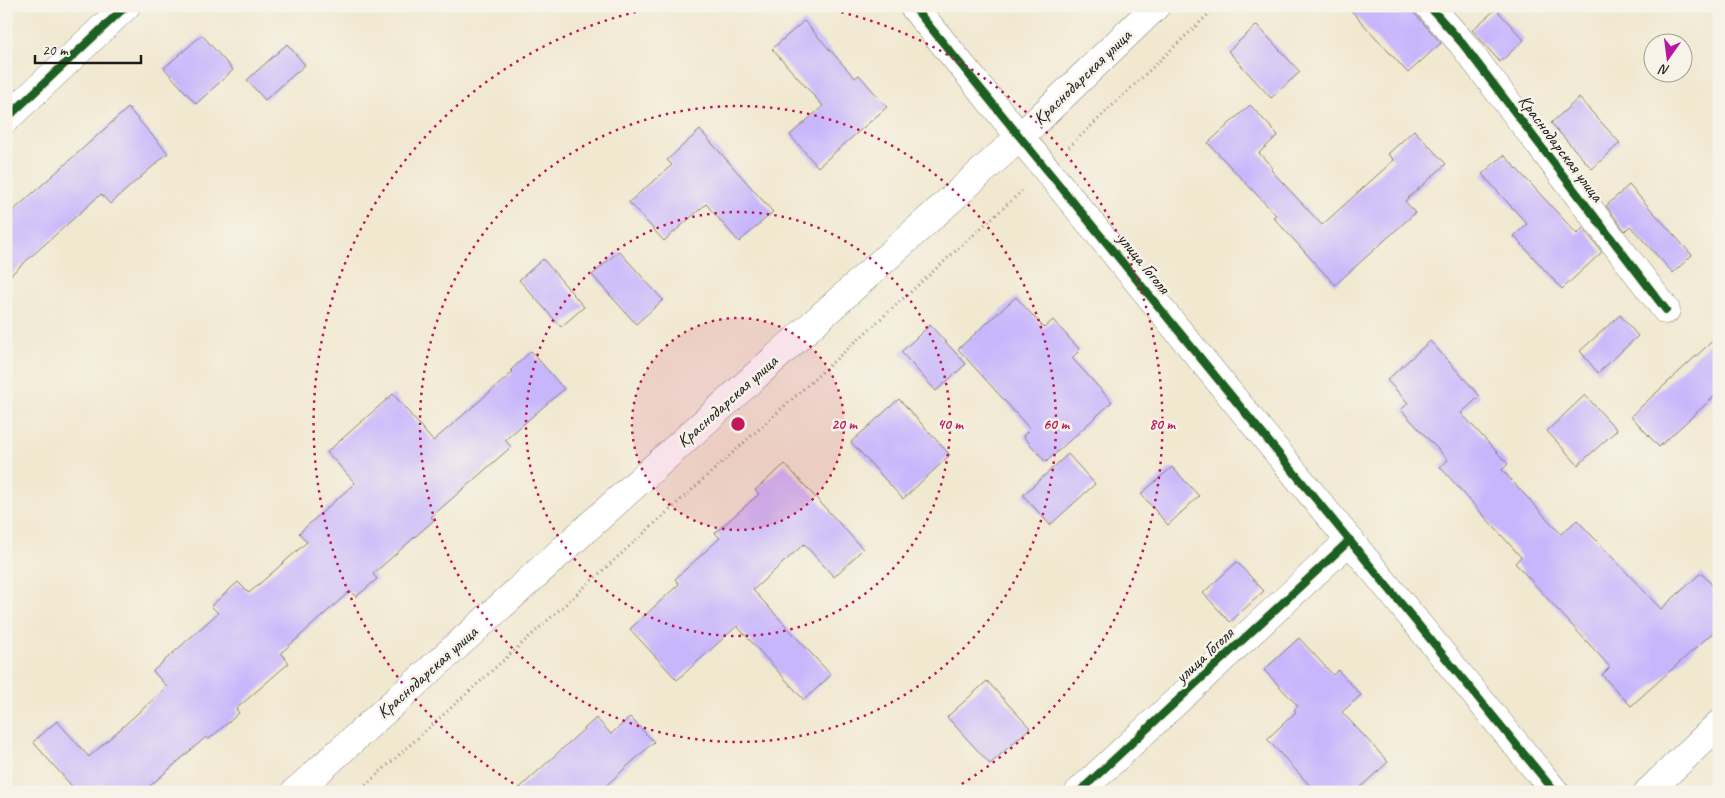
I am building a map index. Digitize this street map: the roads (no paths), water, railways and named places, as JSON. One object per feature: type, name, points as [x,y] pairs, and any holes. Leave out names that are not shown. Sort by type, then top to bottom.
[{"type":"street","points":[[6,119],[126,6]]},
{"type":"street","name":"улица Гоголя","points":[[913,6],[1555,792]]},
{"type":"street","name":"Краснодарская улица","points":[[295,792],[1021,136],[1156,6]]},
{"type":"street","name":"Краснодарская улица","points":[[1429,6],[1462,43],[1666,310]]},
{"type":"street","name":"улица Гоголя","points":[[1079,792],[1350,540]]},
{"type":"street","points":[[1648,792],[1719,724]]}]
